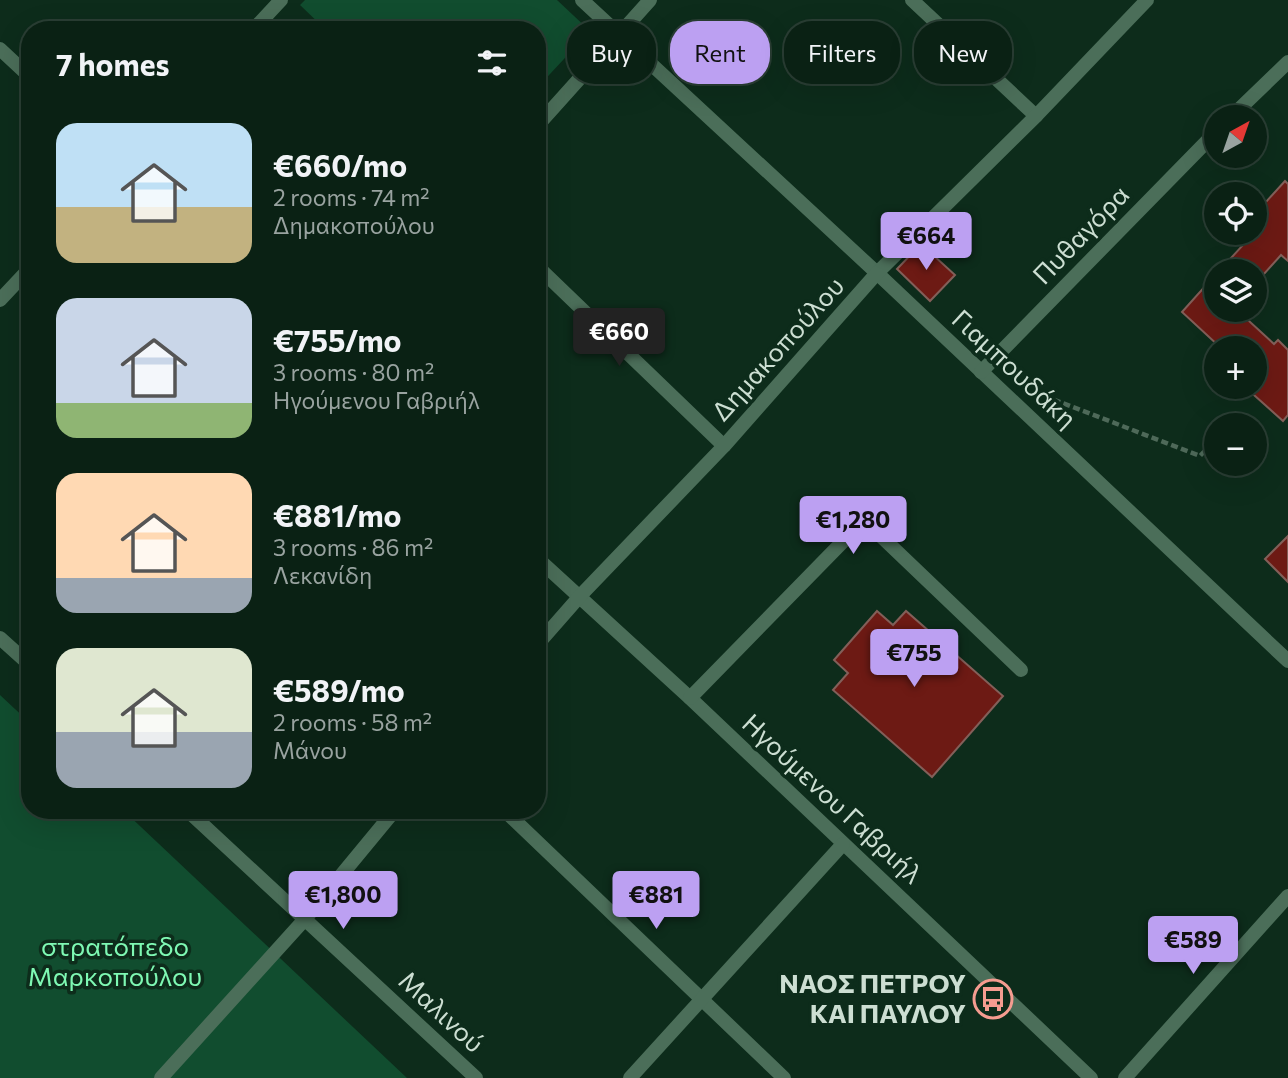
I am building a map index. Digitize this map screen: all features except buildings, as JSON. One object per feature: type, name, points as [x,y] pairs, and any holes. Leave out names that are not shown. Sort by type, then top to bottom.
[{"type":"street","points":[[261,21],[281,0]]},
{"type":"street","name":"Γιαμπουδάκη","points":[[582,0],[604,21]]},
{"type":"street","points":[[630,21],[650,0]]},
{"type":"street","points":[[912,0],[1036,116]]},
{"type":"street","name":"Δημακοπούλου","points":[[546,635],[724,446],[877,273],[1036,116],[1147,0]]},
{"type":"street","points":[[0,49],[21,69]]},
{"type":"street","points":[[1243,105],[1288,62]]},
{"type":"street","name":"Γιαμπουδάκη","points":[[656,69],[877,273],[1288,661]]},
{"type":"street","points":[[546,116],[574,84]]},
{"type":"street","name":"Πυθαγόρα","points":[[981,372],[1204,144]]},
{"type":"street","points":[[546,275],[724,446]]},
{"type":"street","points":[[0,300],[21,278]]},
{"type":"street","points":[[690,698],[864,520],[1021,670]]},
{"type":"street","name":"Ηγούμενου Γαβριήλ","points":[[546,566],[690,698],[1091,1078]]},
{"type":"street","points":[[0,638],[21,657]]},
{"type":"street","name":"Μαλινού","points":[[197,819],[476,1078]]},
{"type":"street","points":[[161,1078],[304,919],[387,819]]},
{"type":"street","points":[[513,819],[784,1078]]},
{"type":"street","points":[[630,1078],[843,844]]},
{"type":"street","points":[[1125,1078],[1288,897]]},
{"type":"path","points":[[1032,392],[1200,456],[1204,452]]},
{"type":"green space","points":[[305,0],[557,0],[579,21],[567,21],[567,56],[546,78],[546,21],[317,21],[300,5]]},
{"type":"green space","name":"στρατόπεδο Μαρκοπούλου","points":[[0,695],[21,715],[21,819],[133,819],[407,1078],[0,1078]]},
{"type":"place","name":"ΝΑΟΣ ΠΕΤΡΟΥ ΚΑΙ ΠΑΥΛΟΥ","points":[[993,999]]}]
